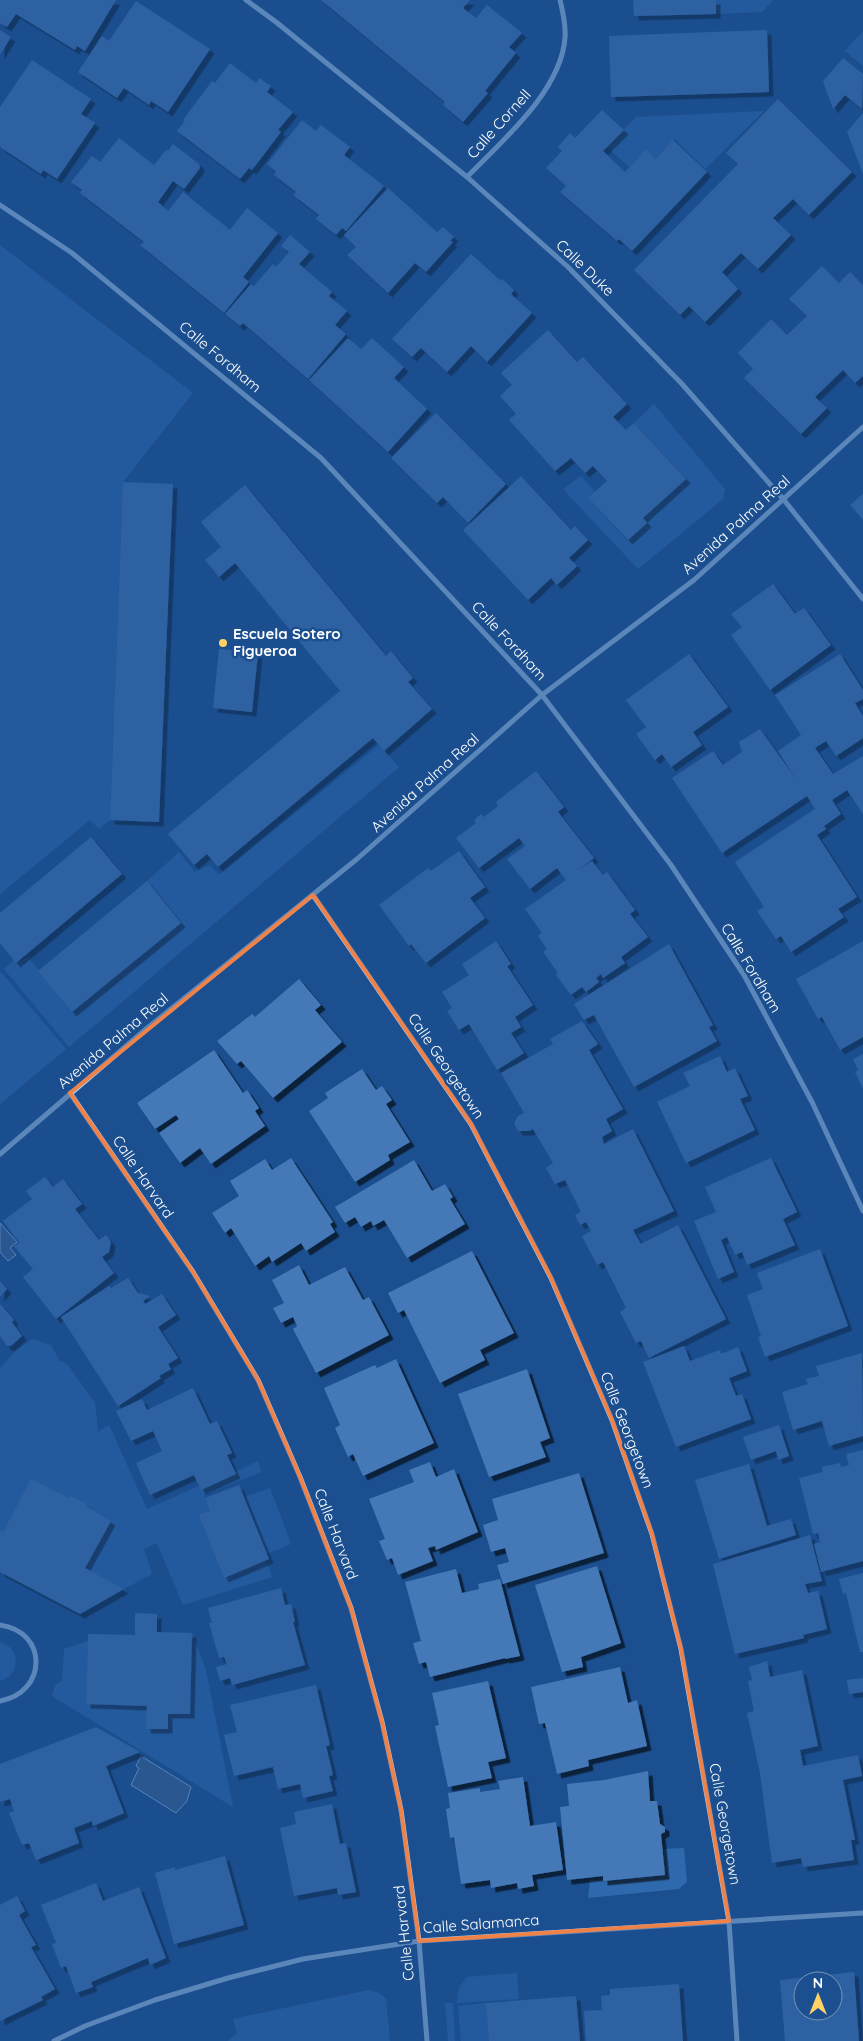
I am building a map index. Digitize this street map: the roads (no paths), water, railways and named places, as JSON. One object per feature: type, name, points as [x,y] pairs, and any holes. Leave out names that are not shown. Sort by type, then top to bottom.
[{"type":"street","name":"Calle Duke","points":[[246,0],[276,22],[467,178],[568,267],[682,384],[784,500],[863,599]]},
{"type":"street","name":"Calle Cornell","points":[[467,178],[522,120],[544,93],[559,62],[565,38],[560,0]]},
{"type":"street","name":"Calle Fordham","points":[[0,205],[72,252],[321,458],[542,695],[671,865],[744,975],[812,1102],[863,1211]]},
{"type":"street","name":"Avenida Palma Real","points":[[0,1154],[70,1093],[357,859],[542,695],[694,580],[863,427]]},
{"type":"street","name":"Calle Georgetown","points":[[313,895],[471,1124],[551,1278],[612,1420],[652,1534],[681,1649],[729,1921],[737,2041]]},
{"type":"street","name":"Calle Harvard","points":[[70,1093],[193,1272],[258,1380],[300,1477],[351,1608],[382,1722],[401,1810],[419,1941],[427,2041]]},
{"type":"street","points":[[0,1625],[9,1626],[23,1635],[34,1647],[38,1661],[34,1678],[23,1690],[12,1699],[0,1701]]},
{"type":"street","name":"Calle Salamanca","points":[[54,2041],[86,2026],[155,2000],[228,1978],[303,1959],[419,1941],[863,1913]]},
{"type":"place","name":"Escuela Sotero Figueroa","points":[[223,643]]}]
